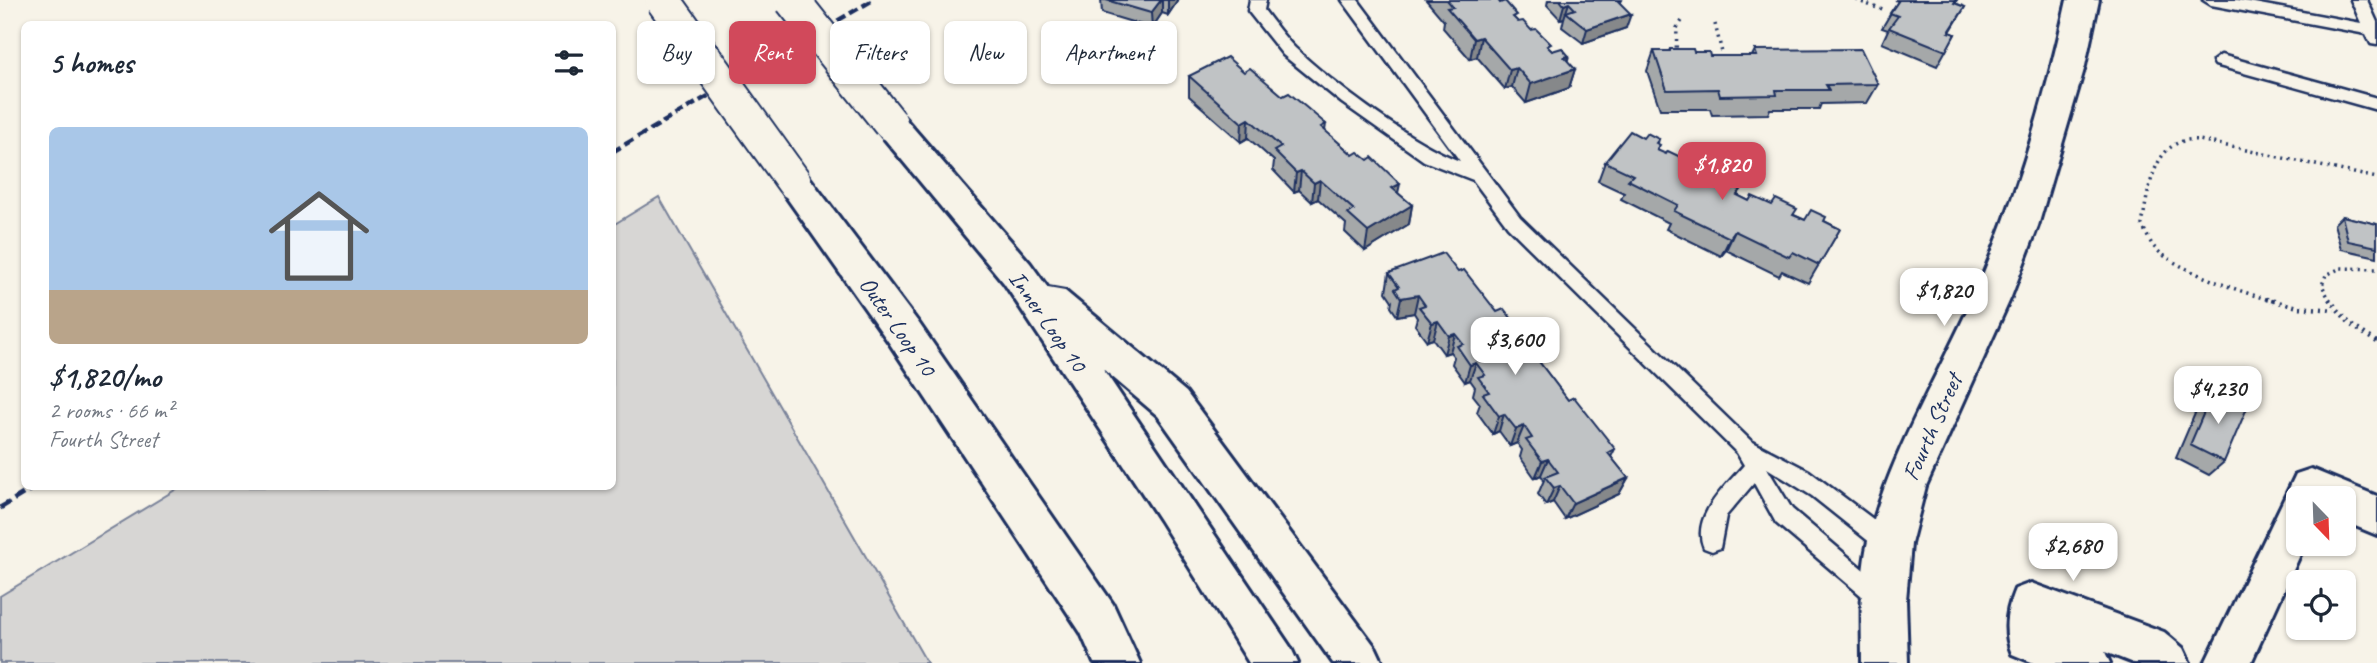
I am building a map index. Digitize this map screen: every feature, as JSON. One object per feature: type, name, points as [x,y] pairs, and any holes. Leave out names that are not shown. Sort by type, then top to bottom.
[{"type":"main road","name":"Outer Loop 10","points":[[663,0],[904,332],[1097,618],[1117,663]]},
{"type":"main road","name":"Inner Loop 10","points":[[792,0],[890,123],[1017,273],[1175,506],[1275,663]]},
{"type":"main road","name":"Fourth Street","points":[[1885,663],[1884,600],[1889,544],[1905,486],[1992,297],[2020,226],[2069,66],[2083,0]]},
{"type":"main road","points":[[1017,273],[1172,404],[1360,663]]},
{"type":"main road","points":[[2356,507],[2377,516]]},
{"type":"main road","points":[[2228,663],[2286,540]]},
{"type":"main road","points":[[2087,663],[2028,639],[2031,603],[2148,646],[2167,663]]},
{"type":"main road","points":[[1097,618],[1110,663]]},
{"type":"lane","points":[[1258,0],[1256,11],[1289,51],[1309,67],[1430,157],[1479,175]]},
{"type":"lane","points":[[1350,0],[1514,222],[1744,447],[1784,516],[1884,600]]},
{"type":"lane","points":[[2211,0],[2376,34]]},
{"type":"lane","points":[[2359,0],[2376,34]]},
{"type":"lane","points":[[2221,61],[2377,104]]},
{"type":"lane","points":[[1744,447],[1769,457],[1826,494],[1889,544]]},
{"type":"lane","points":[[1712,541],[1716,513],[1755,467]]},
{"type":"path","points":[[1856,0],[1885,11]]},
{"type":"path","points":[[1676,63],[1677,28],[1684,19]]},
{"type":"path","points":[[1715,24],[1726,69]]},
{"type":"path","points":[[2335,310],[2298,307],[2250,295],[2196,273],[2155,249],[2142,225],[2155,166],[2172,146],[2189,139],[2214,142],[2377,178]]},
{"type":"path","points":[[2377,269],[2341,268],[2326,275],[2322,285],[2335,310],[2357,332],[2377,342]]},
{"type":"shaded area","points":[[659,197],[927,663],[0,663],[0,596],[175,490],[616,490],[616,223]]},
{"type":"building","points":[[1106,0],[1161,0],[1151,13]]},
{"type":"building","points":[[1447,0],[1505,1],[1517,15],[1513,17],[1518,22],[1523,21],[1531,30],[1536,29],[1551,44],[1547,46],[1552,51],[1562,48],[1569,56],[1564,57],[1575,69],[1531,84],[1517,68],[1510,70],[1481,37],[1474,39],[1447,8],[1453,7]]},
{"type":"building","points":[[1560,0],[1617,0],[1631,14],[1587,29],[1566,12],[1575,9],[1569,3],[1564,5]]},
{"type":"building","points":[[1899,0],[1956,0],[1954,3],[1965,7],[1949,32],[1955,34],[1946,51],[1889,28],[1898,16],[1890,13]]},
{"type":"building","points":[[1693,49],[1694,52],[1709,52],[1710,56],[1757,56],[1755,50],[1861,49],[1878,84],[1826,85],[1829,90],[1776,90],[1777,95],[1720,96],[1718,89],[1667,90],[1654,51]]},
{"type":"building","points":[[1227,57],[1244,72],[1250,68],[1283,96],[1289,93],[1326,124],[1321,127],[1353,155],[1358,152],[1368,160],[1372,157],[1400,184],[1392,188],[1412,205],[1368,232],[1348,214],[1354,210],[1320,180],[1314,183],[1301,171],[1296,173],[1274,151],[1281,147],[1249,119],[1242,123],[1189,76]]},
{"type":"building","points":[[1630,131],[1643,138],[1647,133],[1659,139],[1656,143],[1660,145],[1657,150],[1666,154],[1668,151],[1691,162],[1689,166],[1706,174],[1703,178],[1712,183],[1716,178],[1741,190],[1737,195],[1749,201],[1752,196],[1772,205],[1776,199],[1797,209],[1793,215],[1805,220],[1811,210],[1826,217],[1824,221],[1840,229],[1819,265],[1793,252],[1789,257],[1735,231],[1730,238],[1674,211],[1678,205],[1628,180],[1633,175],[1605,162]]},
{"type":"building","points":[[2342,216],[2377,224],[2377,247],[2348,241]]},
{"type":"building","points":[[1443,253],[1458,272],[1464,270],[1497,312],[1504,309],[1542,357],[1537,359],[1568,400],[1574,397],[1615,449],[1608,453],[1628,478],[1573,503],[1560,486],[1554,488],[1545,477],[1558,472],[1548,459],[1542,461],[1526,440],[1532,438],[1524,426],[1516,429],[1504,414],[1499,416],[1483,394],[1489,392],[1478,377],[1485,375],[1476,363],[1470,365],[1457,346],[1463,344],[1455,334],[1449,336],[1438,321],[1432,323],[1419,307],[1425,305],[1418,295],[1401,298],[1395,289],[1399,287],[1389,273]]},
{"type":"building","points":[[2213,391],[2247,408],[2224,462],[2190,445]]},
{"type":"railway","points":[[616,150],[873,0]]},
{"type":"railway","points":[[0,508],[29,490]]}]
